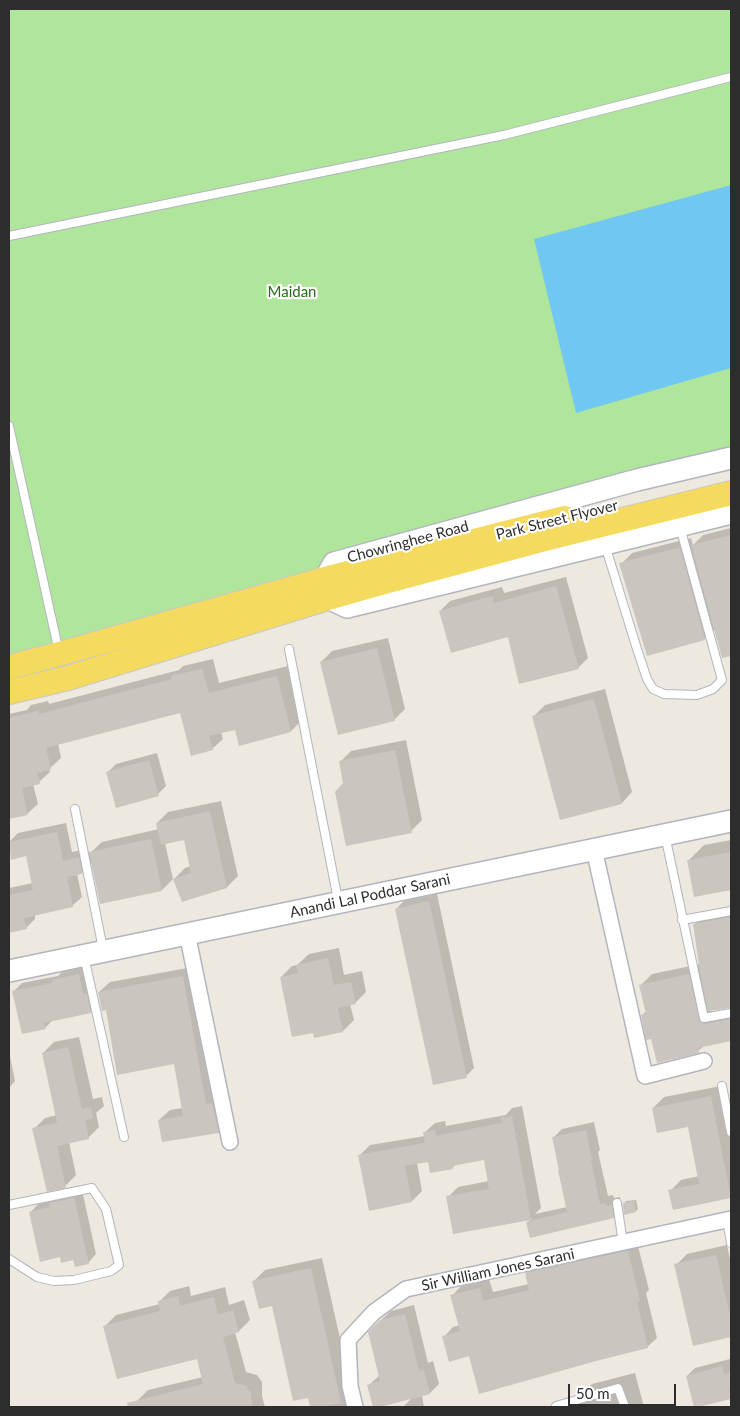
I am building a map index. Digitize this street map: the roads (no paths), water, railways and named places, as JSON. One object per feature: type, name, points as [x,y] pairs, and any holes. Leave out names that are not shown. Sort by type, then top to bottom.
[{"type":"main road","name":"Chowringhee Road","points":[[327,588],[334,563],[627,483],[731,458]]},
{"type":"main road","name":"Park Street Flyover","points":[[327,588],[375,575],[510,531],[731,476]]},
{"type":"main road","name":"Park Street Flyover","points":[[375,575],[549,538],[731,493]]},
{"type":"main road","points":[[327,588],[347,607],[606,551],[681,532],[731,513]]},
{"type":"main road","points":[[9,667],[327,588]]},
{"type":"main road","points":[[9,692],[68,678],[327,588]]},
{"type":"main road","name":"Anandi Lal Poddar Sarani","points":[[9,971],[731,821]]},
{"type":"street","points":[[594,849],[645,1076],[704,1061]]},
{"type":"street","points":[[187,934],[230,1142]]},
{"type":"street","name":"Sir William Jones Sarani","points":[[356,1407],[350,1386],[348,1340],[374,1312],[406,1290],[729,1220]]},
{"type":"lane","points":[[9,236],[504,135],[731,77]]},
{"type":"lane","points":[[9,426],[59,654]]},
{"type":"lane","points":[[606,551],[639,656],[653,690],[664,694],[697,695],[713,689],[722,680],[681,532]]},
{"type":"lane","points":[[289,649],[338,903]]},
{"type":"lane","points":[[75,809],[94,953],[124,1137]]},
{"type":"lane","points":[[665,834],[704,1018],[731,1013]]},
{"type":"lane","points":[[682,920],[731,911]]},
{"type":"lane","points":[[722,1086],[731,1132]]},
{"type":"lane","points":[[9,1205],[92,1188],[106,1209],[119,1265],[111,1271],[74,1280],[54,1281],[37,1277],[9,1259]]},
{"type":"lane","points":[[617,1202],[623,1243]]},
{"type":"lane","points":[[729,1220],[731,1243]]},
{"type":"lane","points":[[557,1407],[618,1388],[625,1407]]},
{"type":"water","points":[[731,185],[731,368],[576,413],[534,239]]},
{"type":"park label","name":"Maidan","points":[[292,292]]}]
